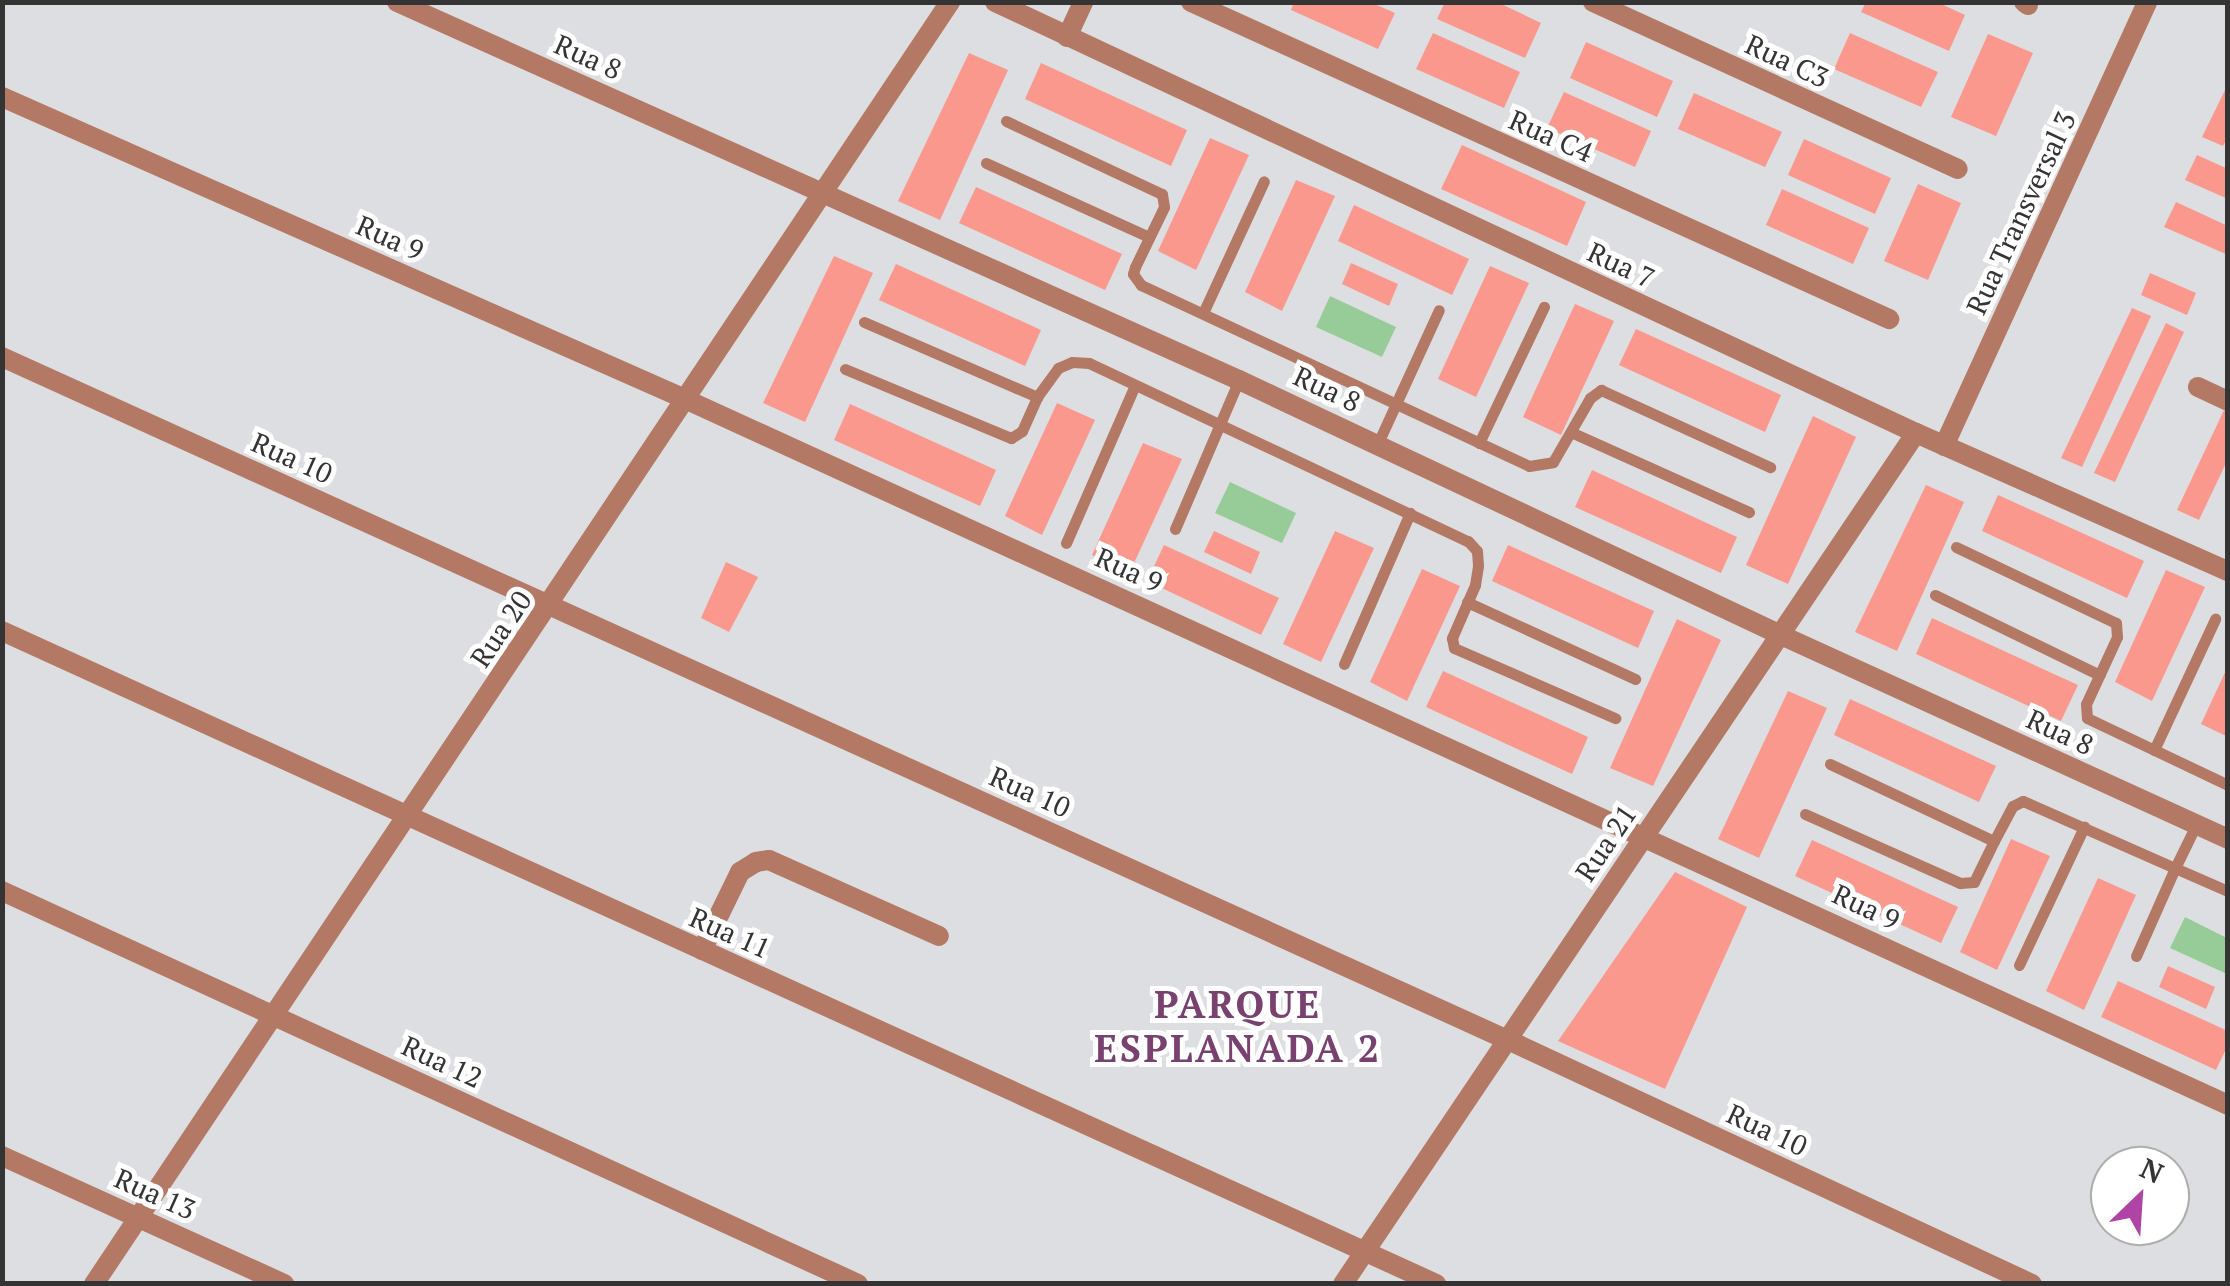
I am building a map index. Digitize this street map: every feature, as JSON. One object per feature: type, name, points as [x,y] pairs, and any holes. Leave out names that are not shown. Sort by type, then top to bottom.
[{"type":"street","name":"Rua 8","points":[[397,2],[1378,443],[1784,636],[2228,838]]},
{"type":"street","name":"Rua 20","points":[[94,1284],[950,2]]},
{"type":"street","name":"Rua 7","points":[[995,2],[1944,446],[2228,571]]},
{"type":"street","points":[[1067,36],[1083,2]]},
{"type":"street","name":"Rua C4","points":[[1191,2],[1889,319]]},
{"type":"street","name":"Rua C3","points":[[1593,2],[1958,170]]},
{"type":"street","name":"Rua Transversal 3","points":[[1944,446],[2147,2]]},
{"type":"street","name":"Rua 9","points":[[2,98],[687,400],[1644,834],[2228,1105]]},
{"type":"street","name":"Rua 10","points":[[2,358],[1508,1040],[2032,1284]]},
{"type":"street","points":[[2198,387],[2228,401]]},
{"type":"street","name":"Rua 21","points":[[1344,1284],[1644,834],[1784,636],[1916,433]]},
{"type":"street","name":"Rua 11","points":[[2,631],[1436,1284]]},
{"type":"street","points":[[702,950],[740,872],[756,862],[769,860],[939,936]]},
{"type":"street","name":"Rua 12","points":[[2,891],[858,1284]]},
{"type":"street","name":"Rua 13","points":[[2,1156],[284,1284]]},
{"type":"lane","points":[[1006,121],[1162,194],[1164,207],[1135,267],[1136,280],[1529,466],[1554,462],[1590,398],[1600,390],[1770,468]]},
{"type":"lane","points":[[986,163],[1149,237]]},
{"type":"lane","points":[[1203,312],[1264,180]]},
{"type":"lane","points":[[1480,443],[1544,308]]},
{"type":"lane","points":[[1378,443],[1439,310]]},
{"type":"lane","points":[[864,322],[1036,398]]},
{"type":"lane","points":[[846,369],[1004,437],[1022,430],[1036,398],[1058,368],[1072,362],[1089,363],[1468,540],[1477,551],[1476,585],[1452,638],[1454,648],[1615,718]]},
{"type":"lane","points":[[1175,528],[1240,380]]},
{"type":"lane","points":[[1066,544],[1136,385]]},
{"type":"lane","points":[[1573,434],[1749,512]]},
{"type":"lane","points":[[1344,664],[1410,513]]},
{"type":"lane","points":[[1956,547],[2116,623],[2117,636],[2086,704],[2088,718],[2228,785]]},
{"type":"lane","points":[[1935,595],[2100,675]]},
{"type":"lane","points":[[1467,602],[1635,680]]},
{"type":"lane","points":[[2154,750],[2214,619]]},
{"type":"lane","points":[[1830,764],[1994,841]]},
{"type":"lane","points":[[1805,814],[1960,883],[1974,882],[2013,806],[2023,801],[2228,891]]},
{"type":"lane","points":[[2136,956],[2196,824]]},
{"type":"lane","points":[[2019,965],[2084,827]]},
{"type":"green space","points":[[1330,296],[1396,327],[1382,357],[1316,327]]},
{"type":"green space","points":[[1230,482],[1296,513],[1282,543],[1215,513]]},
{"type":"green space","points":[[2185,917],[2227,938],[2227,974],[2170,948]]},
{"type":"building","points":[[1294,2],[1370,2],[1395,13],[1378,49],[1291,10]]},
{"type":"building","points":[[1445,2],[1497,2],[1541,23],[1525,58],[1437,19]]},
{"type":"building","points":[[1866,2],[1937,2],[1965,15],[1949,51],[1861,12]]},
{"type":"building","points":[[1433,33],[1520,72],[1504,108],[1416,69]]},
{"type":"building","points":[[1850,33],[1938,72],[1921,107],[1834,69]]},
{"type":"building","points":[[1988,34],[2033,53],[1996,136],[1951,117]]},
{"type":"building","points":[[1586,42],[1673,81],[1657,117],[1570,78]]},
{"type":"building","points":[[969,53],[1008,70],[940,220],[898,201]]},
{"type":"building","points":[[1041,63],[1187,130],[1171,166],[1025,99]]},
{"type":"building","points":[[2228,84],[2228,136],[2223,146],[2202,137]]},
{"type":"building","points":[[1564,92],[1651,131],[1635,167],[1547,128]]},
{"type":"building","points":[[1694,93],[1782,132],[1765,167],[1678,129]]},
{"type":"building","points":[[1210,138],[1249,155],[1196,270],[1158,251]]},
{"type":"building","points":[[1804,139],[1891,178],[1875,214],[1788,175]]},
{"type":"building","points":[[1462,145],[1586,202],[1567,246],[1441,189]]},
{"type":"building","points":[[2197,155],[2228,169],[2228,199],[2185,180]]},
{"type":"building","points":[[1296,180],[1335,196],[1282,311],[1245,292]]},
{"type":"building","points":[[1918,184],[1961,203],[1928,280],[1884,261]]},
{"type":"building","points":[[976,187],[1122,254],[1105,290],[959,223]]},
{"type":"building","points":[[1782,189],[1869,228],[1853,264],[1766,225]]},
{"type":"building","points":[[2176,202],[2228,226],[2228,255],[2164,227]]},
{"type":"building","points":[[1354,205],[1469,259],[1452,295],[1338,241]]},
{"type":"building","points":[[834,256],[873,273],[805,422],[763,403]]},
{"type":"building","points":[[1351,263],[1398,284],[1389,306],[1342,284]]},
{"type":"building","points":[[896,264],[1041,330],[1025,366],[879,300]]},
{"type":"building","points":[[1490,266],[1529,283],[1476,397],[1438,379]]},
{"type":"building","points":[[2150,273],[2196,293],[2187,315],[2141,295]]},
{"type":"building","points":[[1575,304],[1614,321],[1561,435],[1523,417]]},
{"type":"building","points":[[2132,308],[2151,316],[2082,467],[2061,458]]},
{"type":"building","points":[[2166,323],[2184,332],[2115,482],[2094,473]]},
{"type":"building","points":[[1636,329],[1781,395],[1765,432],[1619,365]]},
{"type":"building","points":[[1057,403],[1095,420],[1042,535],[1005,516]]},
{"type":"building","points":[[850,404],[996,470],[980,506],[834,440]]},
{"type":"building","points":[[2224,410],[2228,412],[2228,459],[2199,520],[2177,510]]},
{"type":"building","points":[[1813,416],[1856,437],[1788,584],[1746,565]]},
{"type":"building","points":[[1143,443],[1182,459],[1129,574],[1092,555]]},
{"type":"building","points":[[1592,470],[1737,537],[1721,573],[1575,507]]},
{"type":"building","points":[[1926,485],[1964,502],[1897,651],[1855,632]]},
{"type":"building","points":[[1998,495],[2144,561],[2127,598],[1982,531]]},
{"type":"building","points":[[1214,531],[1260,552],[1251,574],[1204,552]]},
{"type":"building","points":[[1335,531],[1374,548],[1321,662],[1283,644]]},
{"type":"building","points":[[1164,545],[1279,598],[1261,635],[1147,581]]},
{"type":"building","points":[[1508,545],[1654,611],[1638,648],[1492,581]]},
{"type":"building","points":[[726,562],[758,577],[729,632],[701,618]]},
{"type":"building","points":[[1422,569],[1460,586],[1407,701],[1370,682]]},
{"type":"building","points":[[2166,570],[2205,587],[2152,701],[2115,682]]},
{"type":"building","points":[[1932,618],[2078,685],[2061,721],[1916,654]]},
{"type":"building","points":[[1677,619],[1721,640],[1653,786],[1610,768]]},
{"type":"building","points":[[2228,666],[2228,737],[2201,724]]},
{"type":"building","points":[[1443,671],[1588,737],[1572,774],[1426,707]]},
{"type":"building","points":[[1788,691],[1827,708],[1759,858],[1718,839]]},
{"type":"building","points":[[1850,699],[1996,766],[1979,802],[1834,735]]},
{"type":"building","points":[[2011,839],[2050,856],[1997,970],[1960,952]]},
{"type":"building","points":[[1812,840],[1958,907],[1941,943],[1795,876]]},
{"type":"building","points":[[1675,872],[1747,907],[1665,1089],[1558,1041]]},
{"type":"building","points":[[2098,878],[2136,895],[2084,1010],[2046,991]]},
{"type":"building","points":[[2168,966],[2215,987],[2206,1009],[2159,987]]},
{"type":"building","points":[[2118,981],[2228,1031],[2228,1045],[2216,1070],[2101,1017]]},
{"type":"district","name":"PARQUE ESPLANADA 2","points":[[1238,1027]]}]
